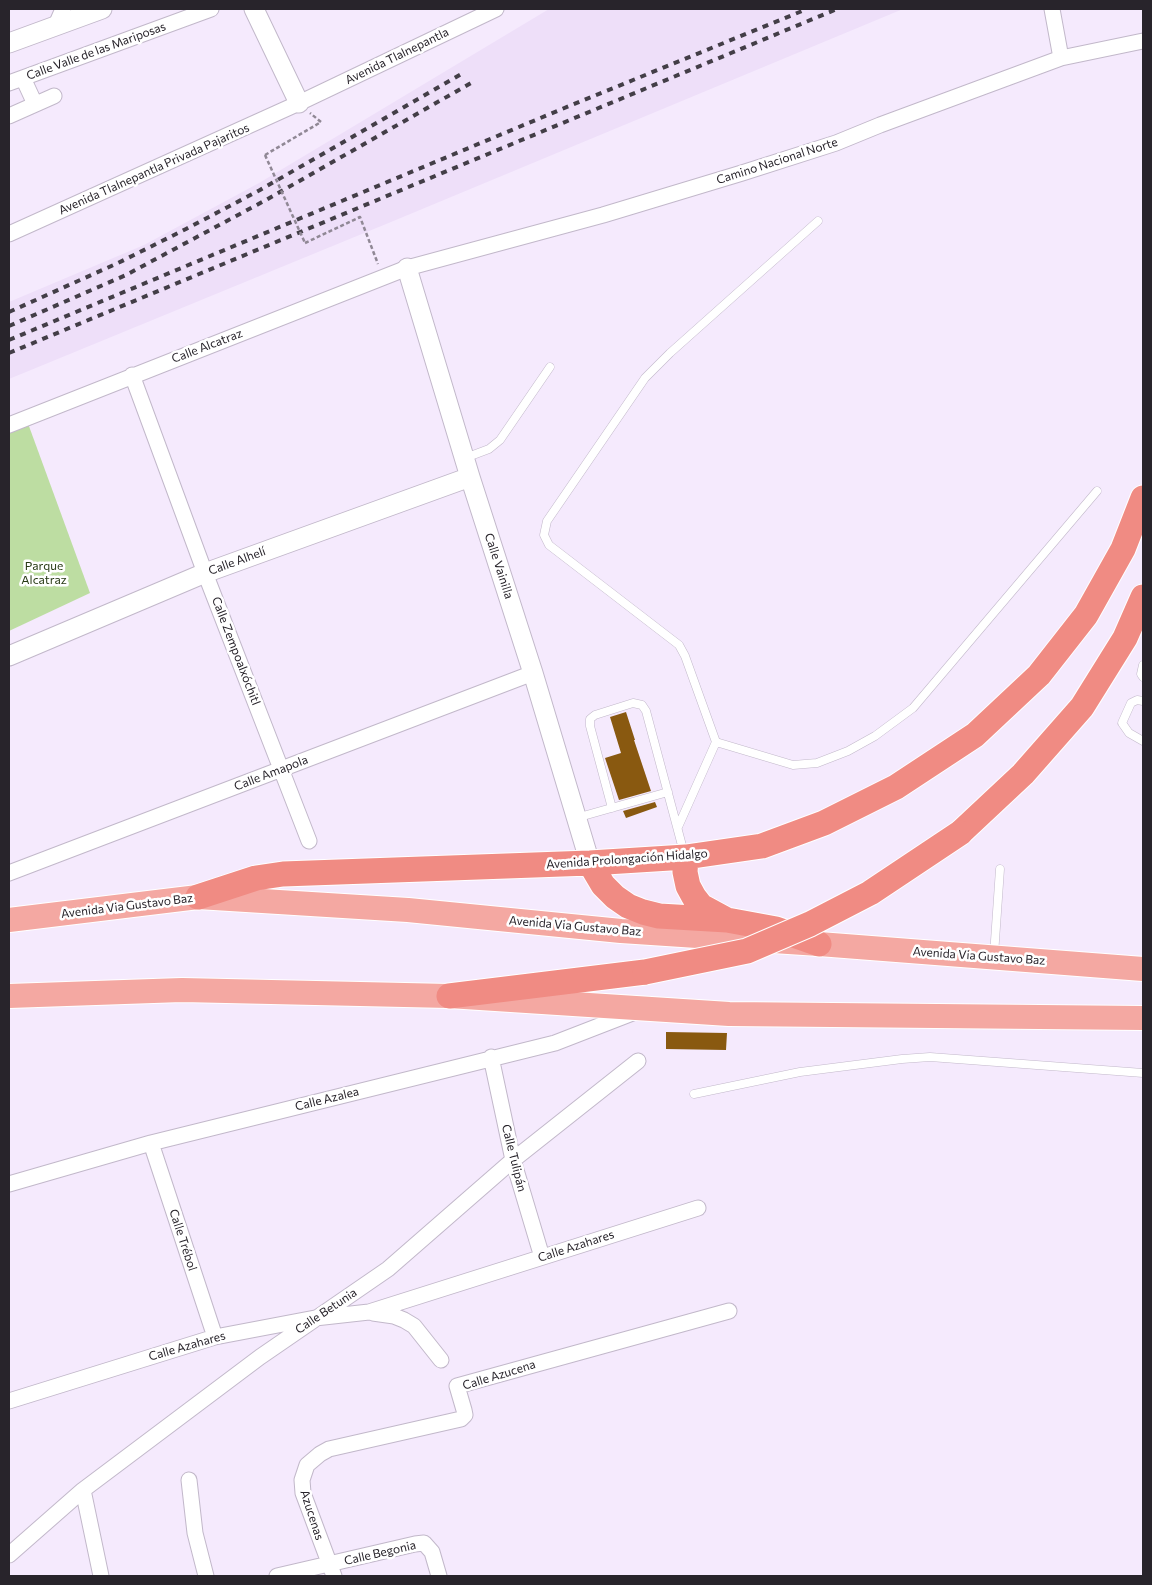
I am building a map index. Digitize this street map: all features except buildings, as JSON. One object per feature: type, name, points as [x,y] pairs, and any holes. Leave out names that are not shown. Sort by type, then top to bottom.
[{"type":"highway","name":"Avenida Prolongación Hidalgo","points":[[198,896],[256,878],[283,874],[590,863],[686,857],[762,846],[824,823],[896,787],[975,736],[1039,675],[1086,615],[1123,549],[1143,498]]},
{"type":"highway","points":[[449,996],[645,972],[747,951],[810,924],[870,893],[960,833],[1022,774],[1082,707],[1125,638],[1143,598]]},
{"type":"highway","points":[[686,857],[685,872],[688,886],[694,897],[701,906],[727,920]]},
{"type":"highway","points":[[590,863],[603,885],[615,897],[628,906],[643,912],[659,916],[727,920],[776,929],[819,944]]},
{"type":"main road","name":"Avenida Via Gustavo Baz","points":[[9,920],[198,896],[408,910],[621,931],[1143,969]]},
{"type":"main road","points":[[9,996],[182,990],[449,996],[729,1014],[1143,1018]]},
{"type":"street","points":[[9,43],[60,17],[102,9]]},
{"type":"street","name":"Calle Valle de las Mariposas","points":[[9,83],[211,9]]},
{"type":"street","points":[[254,9],[299,103]]},
{"type":"street","name":"Avenida Tlalnepantla","points":[[299,103],[496,9]]},
{"type":"street","points":[[1052,9],[1061,58]]},
{"type":"street","name":"Camino Nacional Norte","points":[[407,268],[604,215],[836,143],[1061,58],[1143,41]]},
{"type":"street","points":[[23,78],[35,104]]},
{"type":"street","points":[[9,116],[54,96]]},
{"type":"street","name":"Avenida Tlalnepantla Privada Pajaritos","points":[[9,234],[299,103]]},
{"type":"street","name":"Calle Alcatraz","points":[[9,425],[407,268]]},
{"type":"street","name":"Calle Vainilla","points":[[407,268],[590,863]]},
{"type":"street","name":"Calle Zempoalxóchitl","points":[[132,375],[205,572],[309,841]]},
{"type":"street","name":"Calle Alhelí","points":[[9,656],[205,572],[470,477]]},
{"type":"street","name":"Calle Amapola","points":[[9,873],[533,673]]},
{"type":"street","name":"Calle Azalea","points":[[9,1184],[151,1143],[556,1043],[643,1008]]},
{"type":"street","name":"Calle Tulipán","points":[[492,1058],[513,1160],[542,1257]]},
{"type":"street","name":"Calle Betunia","points":[[9,1556],[84,1490],[260,1357],[388,1269],[513,1160],[638,1062]]},
{"type":"street","name":"Calle Trébol","points":[[151,1143],[215,1337]]},
{"type":"street","name":"Calle Azahares","points":[[9,1401],[215,1337],[315,1318],[369,1312],[698,1208]]},
{"type":"street","name":"Calle Azucena","points":[[307,1465],[329,1449],[461,1419],[465,1415],[457,1386],[729,1311]]},
{"type":"street","name":"Calle Azahares","points":[[369,1312],[394,1316],[414,1326],[441,1360]]},
{"type":"street","name":"Azucenas","points":[[307,1465],[302,1480],[303,1493],[332,1570]]},
{"type":"street","points":[[189,1480],[195,1533],[206,1576]]},
{"type":"street","points":[[84,1490],[101,1576]]},
{"type":"street","name":"Calle Begonia","points":[[277,1576],[332,1570],[415,1544],[424,1543],[432,1552],[439,1576]]},
{"type":"lane","points":[[678,827],[716,742],[685,656],[679,645],[549,545],[544,535],[547,521],[645,378],[670,353],[818,221]]},
{"type":"lane","points":[[465,458],[489,449],[500,440],[550,367]]},
{"type":"lane","points":[[716,742],[793,765],[817,763],[848,751],[874,736],[913,708],[1098,491]]},
{"type":"lane","points":[[1143,664],[1141,674],[1143,677]]},
{"type":"lane","points":[[1143,701],[1137,700],[1131,703],[1122,723],[1129,733],[1143,741]]},
{"type":"lane","points":[[612,808],[590,726],[590,719],[595,715],[633,703],[642,705],[646,712],[686,857]]},
{"type":"lane","points":[[576,818],[668,792]]},
{"type":"lane","points":[[994,957],[1000,869]]},
{"type":"lane","points":[[694,1094],[800,1072],[902,1059],[930,1058],[1143,1072]]},
{"type":"path","points":[[299,103],[320,122],[265,155],[305,243],[360,217],[383,277]]},
{"type":"shaded area","points":[[549,9],[903,9],[9,379],[9,302],[144,245],[259,183]]},
{"type":"green space","name":"Parque Alcatraz","points":[[26,418],[90,593],[9,631],[9,424]]},
{"type":"railway","points":[[9,340],[807,9]]},
{"type":"railway","points":[[9,353],[837,9]]},
{"type":"railway","points":[[9,312],[118,263],[186,229],[260,190],[465,72]]},
{"type":"railway","points":[[9,326],[126,275],[266,200],[471,83]]}]
